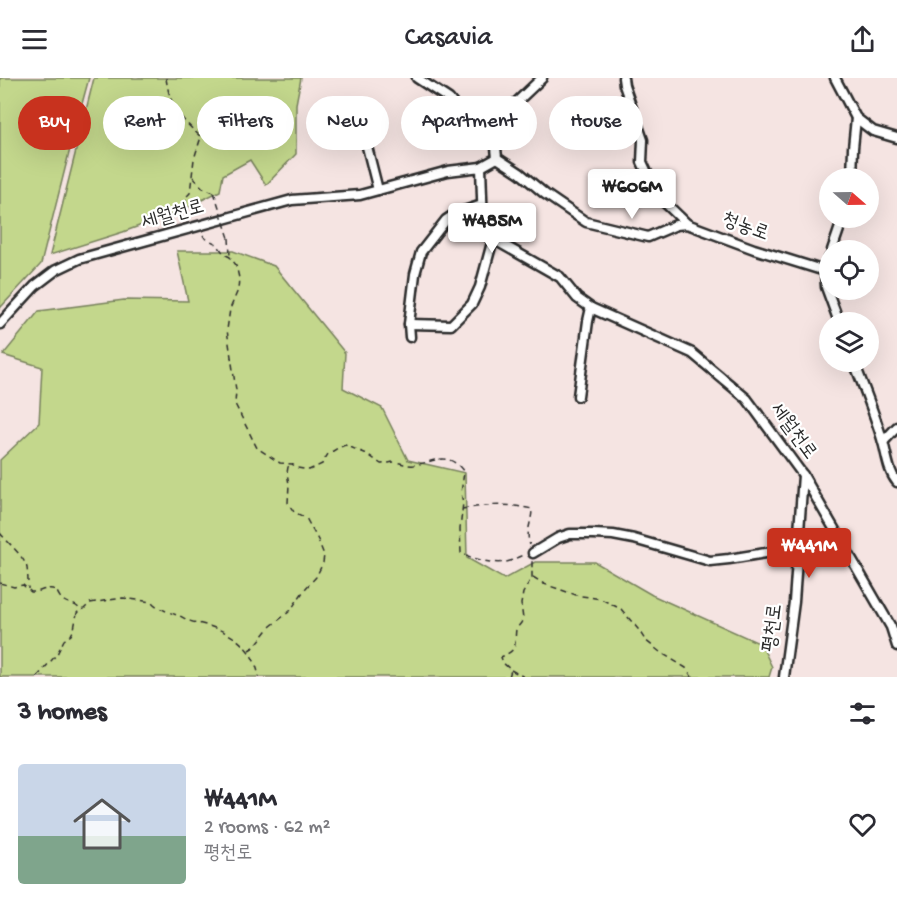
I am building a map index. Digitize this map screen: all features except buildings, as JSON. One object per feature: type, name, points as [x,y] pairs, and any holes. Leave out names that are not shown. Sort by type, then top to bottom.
[{"type":"street","points":[[417,78],[444,96]]},
{"type":"street","points":[[524,96],[542,78]]},
{"type":"street","points":[[623,78],[643,140],[642,162],[658,196],[687,224]]},
{"type":"street","points":[[835,78],[856,118],[873,130],[897,138]]},
{"type":"street","points":[[852,168],[856,118]]},
{"type":"street","points":[[368,150],[378,190]]},
{"type":"street","points":[[496,150],[497,158],[586,222],[648,237],[676,225],[687,224]]},
{"type":"street","name":"세월천로","points":[[0,324],[35,286],[56,270],[79,259],[292,200],[360,195],[448,171],[481,167],[497,158]]},
{"type":"street","points":[[409,324],[451,325],[472,304],[480,287],[493,239],[486,235],[483,227],[481,167]]},
{"type":"street","points":[[410,337],[409,324],[415,274],[421,252],[446,220],[455,214],[482,206]]},
{"type":"street","name":"청농로","points":[[687,224],[754,249],[819,269]]},
{"type":"street","name":"세월천로","points":[[493,239],[560,277],[578,298],[591,308],[692,353],[747,399],[803,475],[891,627],[897,645]]},
{"type":"street","points":[[578,396],[591,308]]},
{"type":"street","points":[[858,372],[883,442],[889,467],[897,482]]},
{"type":"street","points":[[883,442],[897,427]]},
{"type":"street","name":"평천로","points":[[784,677],[794,602],[803,475]]},
{"type":"street","points":[[533,553],[570,534],[613,535],[634,539],[710,561],[772,552],[797,552]]},
{"type":"path","points":[[166,78],[168,93],[176,110],[201,137],[194,159],[192,185],[186,197],[186,204],[195,227],[205,238],[217,244],[236,265],[239,278],[238,290],[230,309],[227,330],[236,390],[235,404],[257,448],[280,463],[292,464],[297,468],[309,470],[322,464],[328,454],[345,446],[367,454],[381,464],[393,462],[411,466],[448,459],[464,472],[461,493],[463,503],[460,529],[461,553],[499,563],[533,553]]},
{"type":"path","points":[[192,176],[203,188],[214,192],[229,238],[230,257]]},
{"type":"path","points":[[248,651],[271,626],[290,611],[316,577],[323,563],[324,555],[306,518],[294,512],[288,503],[287,473],[288,467],[292,464]]},
{"type":"path","points":[[462,509],[495,504],[532,508],[527,533],[533,553],[532,577],[523,593],[521,604],[523,619],[516,628],[515,646],[511,652],[501,657],[503,663],[511,670],[524,677]]},
{"type":"path","points":[[0,533],[24,560],[29,590]]},
{"type":"path","points":[[532,577],[544,584],[576,595],[601,599],[621,609],[645,640],[686,668],[692,677]]},
{"type":"path","points":[[0,583],[14,587],[23,585],[31,592],[37,593],[52,588],[64,602],[77,605],[80,610]]},
{"type":"path","points":[[37,677],[57,654],[64,640],[71,635],[75,618],[80,610],[90,603],[123,598],[152,602],[165,612],[225,631],[236,638],[255,660],[259,677]]},
{"type":"path","points":[[509,677],[511,670]]},
{"type":"green space","points":[[0,78],[89,78],[84,96],[18,96],[18,150],[70,150],[41,264],[0,308]]},
{"type":"green space","points":[[94,78],[301,78],[296,104],[296,154],[266,185],[250,160],[223,175],[220,191],[180,211],[50,255],[76,150],[91,150],[90,96]]},
{"type":"green space","points":[[177,251],[233,251],[274,266],[345,353],[343,388],[382,408],[408,460],[465,473],[467,558],[504,579],[535,562],[595,562],[652,595],[761,644],[772,667],[769,677],[0,677],[0,460],[39,423],[42,367],[3,355],[39,311],[124,300],[188,301]]}]
